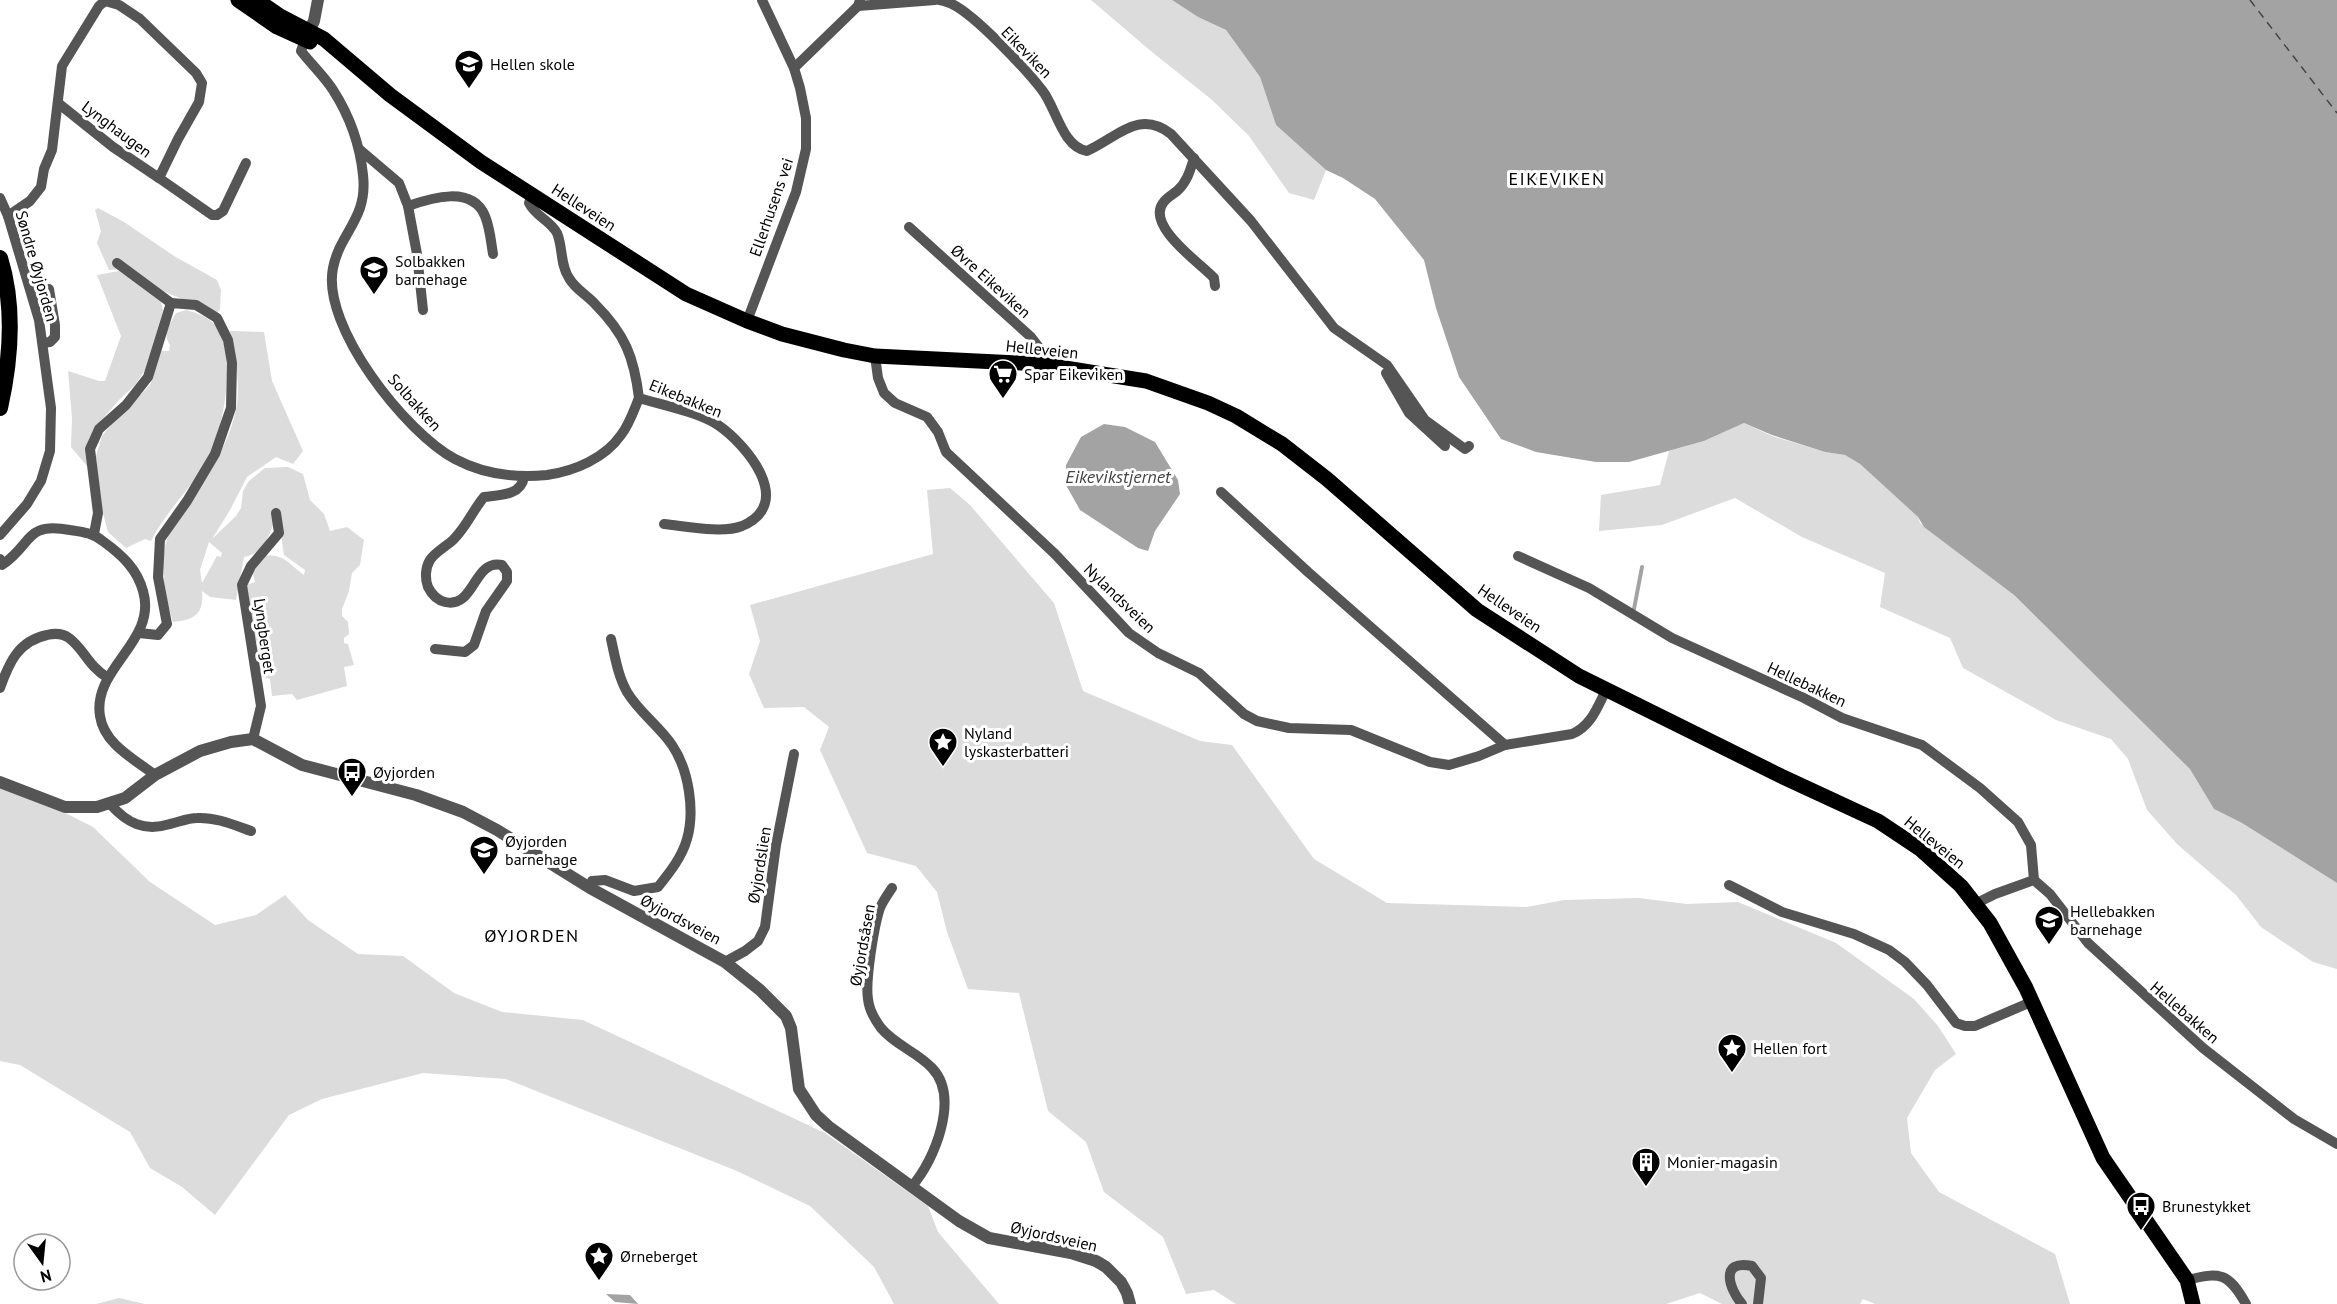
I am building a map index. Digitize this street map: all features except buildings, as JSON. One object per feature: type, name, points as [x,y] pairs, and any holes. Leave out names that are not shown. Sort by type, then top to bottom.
[{"type":"highway","points":[[0,258],[10,328],[10,351],[0,408]]},
{"type":"main road","name":"Helleveien","points":[[238,0],[266,20],[330,44],[390,95],[479,160],[686,294],[747,321],[817,344],[875,356],[1040,364],[1146,381],[1208,403],[1236,416],[1282,444],[1326,478],[1477,610],[1579,676],[1878,821],[1920,849],[1961,886],[1990,923],[2026,988],[2103,1158],[2187,1280],[2193,1304]]},
{"type":"main road","name":"Helleveien","points":[[257,0],[307,36]]},
{"type":"street","name":"Lynghaugen","points":[[8,216],[30,201],[41,187],[52,150],[62,66],[105,0],[119,4],[141,19],[196,73],[202,83],[200,102],[159,178]]},
{"type":"street","points":[[307,36],[318,0]]},
{"type":"street","name":"Ellerhusens vei","points":[[747,321],[796,192],[806,149],[806,118],[794,68],[762,0]]},
{"type":"street","name":"Eikeviken","points":[[859,3],[937,0],[951,3],[962,10],[1014,59],[1043,91],[1077,148],[1087,151],[1104,144],[1135,125],[1158,124],[1171,134],[1251,221],[1334,328],[1387,365],[1425,420],[1458,446],[1465,449],[1469,446]]},
{"type":"street","points":[[794,68],[859,3]]},
{"type":"street","name":"Solbakken","points":[[307,36],[301,51],[332,88],[347,117],[359,149],[363,184],[360,211],[332,268],[337,314],[383,392],[417,432],[453,458],[475,468],[524,477],[564,471],[581,466],[605,452],[622,435],[639,398]]},
{"type":"street","name":"Lynghaugen","points":[[58,103],[113,147],[212,215],[223,211],[246,163]]},
{"type":"street","name":"Solbakken","points":[[359,149],[399,183],[408,206],[417,254],[423,310]]},
{"type":"street","points":[[1194,158],[1183,184],[1162,204],[1158,213],[1159,220],[1168,233],[1214,278],[1215,286]]},
{"type":"street","points":[[408,206],[428,199],[455,195],[468,199],[484,213],[493,254]]},
{"type":"street","name":"Eikebakken","points":[[532,195],[529,203],[532,210],[548,222],[557,234],[563,266],[568,278],[611,320],[627,343],[639,398],[716,423],[744,446],[760,469],[766,490],[763,505],[758,515],[742,526],[722,529],[664,524]]},
{"type":"street","name":"Søndre Øyjorden","points":[[0,198],[8,216],[39,320],[51,408],[50,451],[47,465],[34,494],[0,535]]},
{"type":"street","name":"Øvre Eikeviken","points":[[909,227],[1031,337],[1041,350],[1040,364]]},
{"type":"street","points":[[117,263],[171,303],[196,305],[217,318],[228,340],[232,363],[231,408],[215,454],[187,501],[160,539],[158,577],[167,618],[165,628],[158,635],[139,633]]},
{"type":"street","name":"Søndre Øyjorden","points":[[43,343],[50,342],[55,337],[49,289]]},
{"type":"street","points":[[94,534],[98,513],[90,449],[99,429],[126,405],[148,377],[171,303]]},
{"type":"street","name":"Nylandsveien","points":[[875,356],[878,378],[884,393],[895,403],[927,417],[938,432],[946,452],[1055,554],[1129,633],[1158,653],[1199,673],[1249,717],[1257,721],[1289,728],[1351,730],[1440,765],[1459,763],[1505,745],[1572,734],[1581,730],[1591,720],[1606,690]]},
{"type":"street","points":[[1387,365],[1385,373],[1409,413],[1445,446]]},
{"type":"street","points":[[435,649],[465,652],[474,645],[486,611],[507,581],[507,572],[502,565],[494,564],[487,567],[460,601],[448,603],[436,599],[428,586],[425,572],[430,559],[455,538],[484,497],[518,490],[523,484],[524,477]]},
{"type":"street","points":[[1221,492],[1308,572],[1505,745]]},
{"type":"street","name":"Lyngberget","points":[[253,739],[261,706],[243,585],[251,566],[279,533],[276,513]]},
{"type":"street","points":[[0,559],[2,564],[9,560],[31,536],[46,527],[94,534],[119,553],[135,573],[141,584],[146,604],[139,633],[108,678],[99,701],[99,715],[103,729],[119,748],[155,775]]},
{"type":"street","name":"Hellebakken","points":[[1518,556],[1589,588],[1672,638],[1804,698],[1842,718],[1922,745],[1980,788],[2018,822],[2031,845],[2034,880],[2050,894],[2088,943],[2203,1048],[2294,1119],[2337,1144]]},
{"type":"street","points":[[0,688],[8,666],[21,647],[36,638],[51,634],[64,634],[70,638],[92,667],[108,678]]},
{"type":"street","points":[[590,888],[592,881],[605,880],[634,891],[658,887],[675,866],[687,840],[690,817],[689,790],[674,747],[629,695],[621,680],[611,639]]},
{"type":"street","points":[[0,782],[65,807],[82,808],[110,804],[125,798],[155,775],[200,751],[231,742],[253,739]]},
{"type":"street","name":"Øyjordsveien","points":[[253,739],[302,765],[416,795],[463,812],[497,830],[590,888],[725,962],[776,1004],[786,1017],[791,1028],[799,1089],[816,1115],[959,1221],[989,1238],[1071,1253],[1096,1260],[1121,1282],[1130,1304]]},
{"type":"street","name":"Øyjordslien","points":[[725,962],[758,941],[765,927],[776,845],[794,754]]},
{"type":"street","points":[[110,804],[121,817],[132,824],[146,827],[161,827],[194,818],[208,818],[251,831]]},
{"type":"street","points":[[1975,904],[2034,880]]},
{"type":"street","points":[[1729,885],[1782,912],[1854,934],[1889,951],[1905,962],[1927,985],[1956,1023],[1975,1026],[2031,1002]]},
{"type":"street","name":"Øyjordsåsen","points":[[892,888],[880,907],[870,969],[868,998],[881,1027],[894,1041],[933,1069],[942,1087],[943,1101],[944,1118],[938,1141],[912,1186]]},
{"type":"street","points":[[1743,1304],[1729,1286],[1728,1278],[1732,1270],[1744,1264],[1752,1266],[1761,1278],[1758,1304]]},
{"type":"street","points":[[2187,1280],[2212,1274],[2227,1278],[2236,1287],[2246,1304]]},
{"type":"shaded area","points":[[1091,0],[1172,0],[1198,17],[1226,30],[1260,77],[1276,125],[1326,170],[1314,200],[1289,193],[1249,136],[1211,99]]},
{"type":"shaded area","points":[[98,208],[217,280],[221,290],[220,309],[217,313],[155,288],[127,269],[109,270],[97,243],[101,231],[95,210]]},
{"type":"shaded area","points":[[119,271],[148,289],[161,301],[163,311],[145,370],[135,385],[93,430],[88,441],[87,466],[71,447],[72,418],[68,371],[105,381],[121,336],[97,275]]},
{"type":"shaded area","points":[[186,310],[214,324],[221,336],[225,351],[226,387],[216,440],[197,476],[165,518],[151,541],[145,539],[126,548],[108,532],[99,498],[96,456],[102,436],[150,385],[161,351],[169,351],[167,333],[169,325],[176,313]]},
{"type":"shaded area","points":[[230,331],[264,332],[272,381],[303,451],[293,464],[276,457],[247,477],[212,539],[236,516],[241,508],[243,491],[249,481],[265,468],[288,467],[303,474],[310,500],[324,514],[330,531],[347,527],[364,540],[360,565],[352,573],[349,591],[342,609],[342,616],[348,622],[349,634],[344,638],[344,643],[348,644],[354,665],[344,667],[347,686],[297,700],[292,694],[272,696],[270,679],[262,677],[246,585],[255,582],[252,570],[264,556],[282,558],[304,575],[305,570],[284,555],[277,509],[271,531],[263,545],[252,555],[244,557],[236,600],[210,597],[202,591],[200,610],[187,620],[173,622],[165,590],[163,557],[168,536],[217,460],[236,410],[238,381]],"holes":[[[209,542],[222,553],[221,557],[217,556],[202,583],[200,570]]]},
{"type":"shaded area","points":[[1744,423],[1772,436],[1825,452],[1845,455],[1860,464],[1918,517],[1920,523],[2014,595],[2191,769],[2214,809],[2242,823],[2337,883],[2337,969],[2313,962],[2261,927],[2236,895],[2177,844],[2147,810],[2128,759],[2111,739],[2056,720],[1963,668],[1950,638],[1880,607],[1885,573],[1802,537],[1735,498],[1662,525],[1599,531],[1601,495],[1660,485],[1669,451],[1704,441]]},
{"type":"shaded area","points":[[950,488],[970,505],[1054,603],[1083,691],[1200,741],[1232,745],[1314,859],[1387,903],[1527,907],[1564,900],[1639,898],[1687,904],[1738,902],[1836,943],[1914,999],[1938,1026],[1956,1054],[1935,1070],[1907,1118],[1911,1153],[1939,1192],[2055,1254],[2070,1304],[1875,1304],[1863,1299],[1860,1304],[1722,1304],[1700,1293],[1666,1304],[1236,1304],[1214,1290],[1186,1294],[1163,1237],[1104,1192],[1086,1142],[1048,1111],[1019,993],[968,989],[947,932],[937,892],[916,866],[867,853],[820,750],[829,727],[804,707],[764,708],[749,674],[760,641],[750,605],[933,554],[927,490]]},
{"type":"shaded area","points":[[0,780],[93,827],[150,882],[215,925],[256,915],[285,895],[308,920],[358,954],[403,956],[454,993],[502,1012],[583,1020],[825,1133],[928,1206],[938,1232],[999,1304],[894,1304],[874,1267],[810,1206],[737,1171],[506,1079],[423,1073],[322,1099],[289,1115],[215,1215],[182,1187],[150,1168],[130,1132],[20,1065],[0,1061]]},
{"type":"shaded area","points":[[119,1298],[145,1304],[96,1304]]},
{"type":"water","points":[[1172,0],[2337,0],[2337,883],[2242,823],[2214,809],[2190,769],[2014,595],[1924,527],[1918,517],[1860,464],[1845,455],[1825,452],[1772,435],[1744,423],[1704,441],[1629,462],[1596,462],[1536,452],[1501,439],[1459,377],[1436,308],[1424,260],[1375,199],[1326,170],[1276,125],[1260,77],[1226,30],[1198,17]]},
{"type":"water","name":"Eikevikstjernet","points":[[1104,424],[1125,427],[1155,442],[1178,480],[1180,494],[1155,531],[1148,551],[1138,548],[1080,510],[1066,485],[1066,465],[1081,437]]},
{"type":"water","points":[[606,1294],[630,1295],[638,1304],[615,1302]]},
{"type":"waterway","points":[[1634,609],[1642,567]]},
{"type":"ferry route","points":[[2250,0],[2337,113]]},
{"type":"place","name":"Hellen skole","points":[[469,90]]},
{"type":"place","name":"Solbakken barnehage","points":[[374,296]]},
{"type":"place","name":"Spar Eikeviken","points":[[1003,400]]},
{"type":"place","name":"Nyland lyskasterbatteri","points":[[943,768]]},
{"type":"place","name":"Øyjorden","points":[[352,798]]},
{"type":"place","name":"Øyjorden barnehage","points":[[484,876]]},
{"type":"place","name":"Hellebakken barnehage","points":[[2049,946]]},
{"type":"place","name":"Hellen fort","points":[[1732,1074]]},
{"type":"place","name":"Monier-magasin","points":[[1646,1188]]},
{"type":"place","name":"Brunestykket","points":[[2141,1232]]},
{"type":"place","name":"Ørneberget","points":[[599,1282]]},
{"type":"district","name":"EIKEVIKEN","points":[[1557,179]]},
{"type":"district","name":"ØYJORDEN","points":[[532,936]]}]
